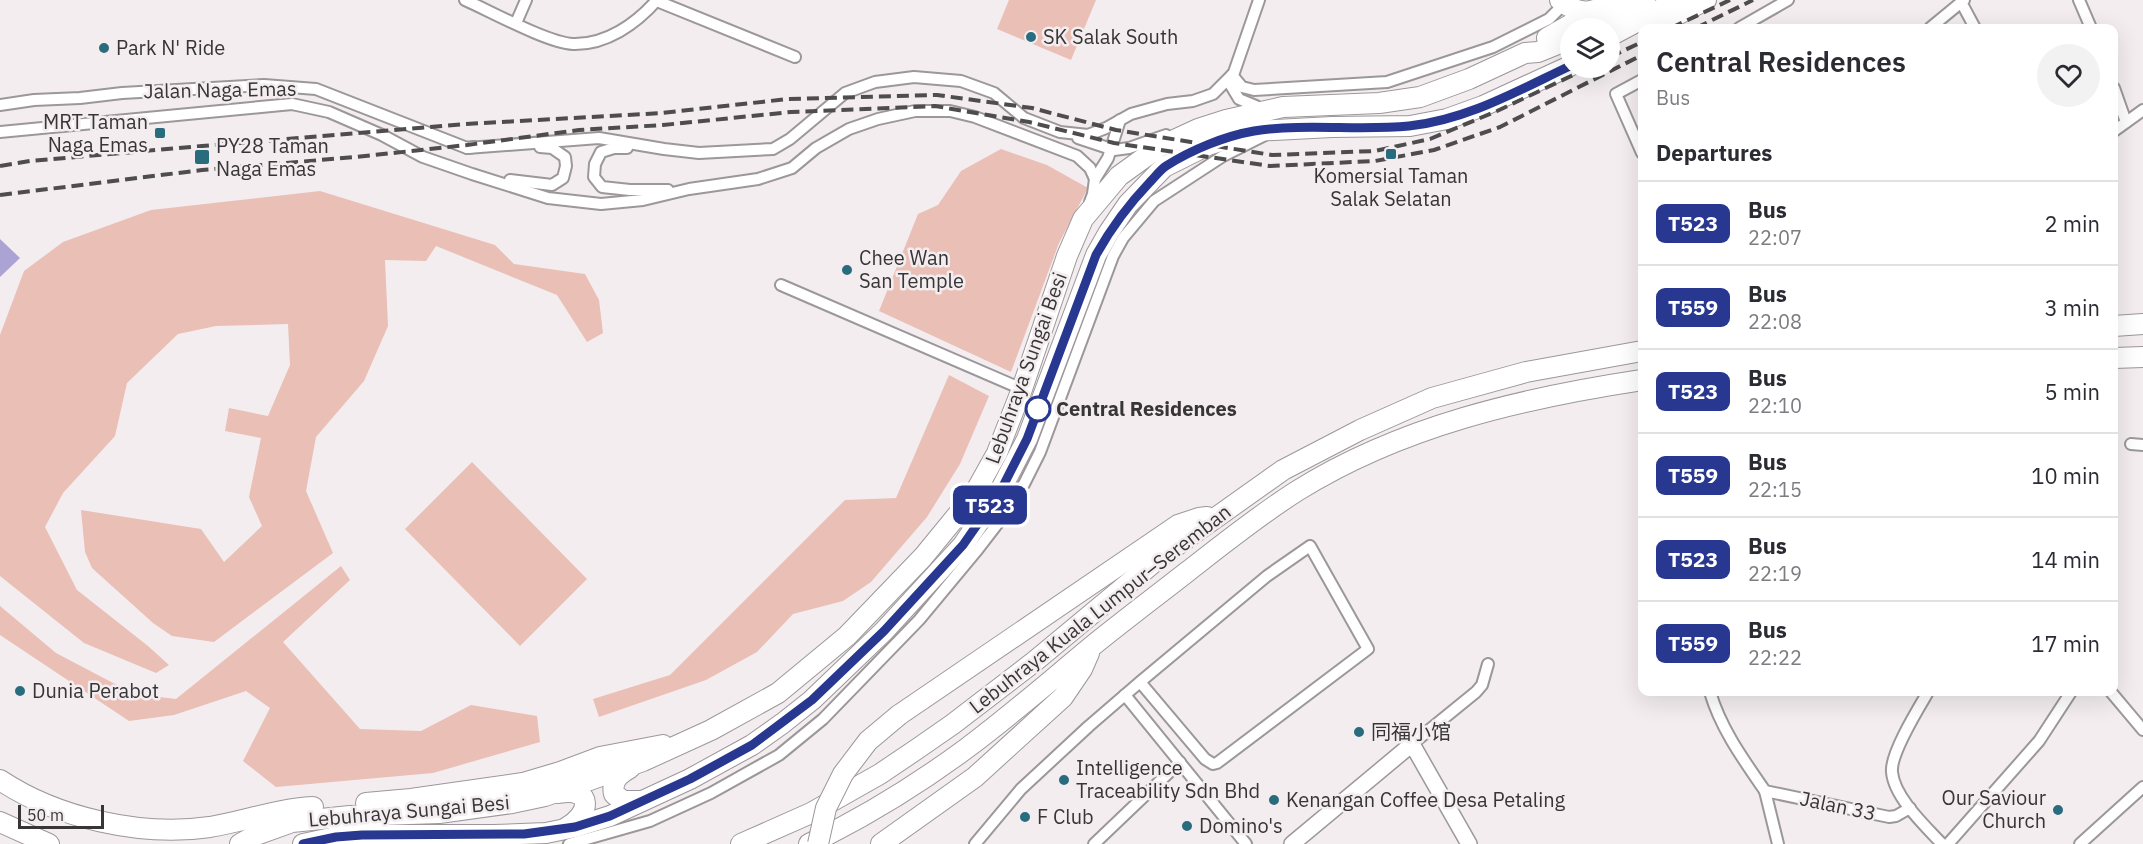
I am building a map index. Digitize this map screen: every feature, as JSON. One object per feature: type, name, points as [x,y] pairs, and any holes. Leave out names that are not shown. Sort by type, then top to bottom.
[{"type":"highway","points":[[1595,18],[1619,0]]},
{"type":"highway","points":[[1597,18],[1645,0]]},
{"type":"highway","points":[[1620,31],[1678,0]]},
{"type":"highway","points":[[1659,24],[1706,0]]},
{"type":"highway","points":[[1551,36],[1558,27],[1560,2],[1592,18]]},
{"type":"highway","points":[[1524,53],[1560,32]]},
{"type":"highway","points":[[1620,44],[1638,35]]},
{"type":"highway","name":"Lebuhraya Sungai Besi","points":[[240,844],[256,835],[292,822],[350,816],[439,813],[545,796],[643,761],[743,714],[778,693],[847,636],[923,557],[974,496],[997,453],[1022,389],[1067,256],[1083,219],[1119,176],[1159,147],[1198,129],[1226,120],[1283,107],[1379,103],[1420,97],[1469,79],[1524,53],[1538,52],[1560,43]]},
{"type":"highway","points":[[1377,127],[1486,92],[1560,59]]},
{"type":"highway","name":"Lebuhraya Sungai Besi","points":[[303,844],[336,837],[410,834],[494,836],[546,833],[566,837],[690,779],[752,745],[812,700],[884,631],[963,545],[1000,492],[1027,439],[1096,255],[1128,204],[1164,167],[1208,145],[1254,131],[1410,126],[1447,119],[1484,106],[1560,71]]},
{"type":"highway","points":[[2118,326],[2143,324]]},
{"type":"highway","name":"Lebuhraya Kuala Lumpur–Seremban","points":[[741,844],[811,813],[880,774],[917,749],[1035,661],[1159,558],[1283,470],[1360,430],[1415,405],[1526,372],[1638,352]]},
{"type":"highway","points":[[2118,358],[2142,357]]},
{"type":"highway","name":"Lebuhraya Kuala Lumpur–Seremban","points":[[809,844],[873,811],[938,769],[1211,553],[1298,491],[1360,457],[1406,437],[1520,403],[1582,389],[1638,381]]},
{"type":"highway","points":[[818,844],[826,808],[843,774],[868,741],[899,715],[1178,525],[1199,518],[1216,517]]},
{"type":"highway","points":[[881,844],[968,782],[1063,698],[1082,669],[1093,645]]},
{"type":"highway","points":[[0,780],[32,799],[82,817],[128,826],[178,829],[230,823],[285,809],[411,800],[523,783],[600,757],[687,740]]},
{"type":"highway","points":[[643,761],[617,777],[613,790],[616,798],[623,801],[647,800]]},
{"type":"highway","points":[[545,796],[569,792],[579,793],[585,799],[586,805],[580,818],[566,837]]},
{"type":"highway","points":[[0,822],[49,844]]},
{"type":"street","points":[[465,0],[553,40],[572,44],[597,41],[622,30],[634,23],[657,0],[795,57]]},
{"type":"street","points":[[516,23],[526,0]]},
{"type":"street","points":[[1256,106],[1243,102],[1235,95],[1230,84],[1259,0]]},
{"type":"street","points":[[1746,24],[1788,0]]},
{"type":"street","points":[[2079,0],[2089,24]]},
{"type":"street","points":[[1935,24],[1963,1],[1973,24]]},
{"type":"street","points":[[1232,75],[1242,87],[1254,90],[1387,82],[1493,47],[1550,19],[1560,2]]},
{"type":"street","name":"Jalan Naga Emas","points":[[467,148],[599,138],[699,153],[773,149],[790,139],[845,93],[875,82],[914,77],[961,81],[994,93],[1024,118],[1060,132],[1088,135],[1131,114],[1167,104],[1193,101],[1213,94],[1232,75]]},
{"type":"street","points":[[1638,82],[1616,94],[1638,144]]},
{"type":"street","name":"Jalan Naga Emas","points":[[0,105],[122,93],[264,85],[316,89],[467,148],[552,148],[565,157],[566,166],[563,178],[552,185],[538,185],[472,174]]},
{"type":"street","points":[[2118,99],[2126,122]]},
{"type":"street","name":"Jalan Naga Emas","points":[[0,132],[292,104],[329,112],[382,135],[423,158],[472,174],[549,198],[601,204],[643,200],[689,189],[758,179],[792,168],[816,148],[849,129],[878,119],[915,111],[951,111],[975,117],[1077,156],[1090,168],[1095,179]]},
{"type":"street","points":[[1060,132],[1111,149],[1129,148],[1172,133],[1201,119],[1232,110],[1256,106],[1283,107]]},
{"type":"street","points":[[2118,128],[2143,110]]},
{"type":"street","points":[[1083,219],[1093,194],[1095,179],[1111,149],[1120,120]]},
{"type":"street","points":[[566,837],[650,821],[711,793],[779,755],[823,719],[931,606],[1005,514],[1024,484],[1040,452],[1113,256],[1122,238],[1154,201],[1223,156],[1276,130]]},
{"type":"street","name":"Jalan Naga Emas","points":[[664,149],[614,148],[601,152],[595,164],[594,177],[602,187],[630,190],[689,189]]},
{"type":"street","points":[[781,285],[1022,389]]},
{"type":"street","points":[[2131,444],[2143,445]]},
{"type":"street","points":[[975,844],[1021,789],[1125,694],[1267,576],[1310,546],[1368,649],[1213,764],[1205,759],[1140,682]]},
{"type":"street","points":[[1292,844],[1476,692],[1482,685],[1488,664]]},
{"type":"street","points":[[1125,694],[1180,762],[1239,842]]},
{"type":"street","name":"Jalan 33","points":[[1711,696],[1727,735],[1765,791],[1778,844]]},
{"type":"street","points":[[1926,696],[1893,762],[1892,771],[1894,781],[1910,808],[1942,844]]},
{"type":"street","points":[[1948,844],[2039,741],[2069,696]]},
{"type":"street","points":[[2113,696],[2143,730]]},
{"type":"street","points":[[1412,744],[1469,844]]},
{"type":"street","points":[[1094,844],[1180,762]]},
{"type":"street","points":[[2080,844],[2143,787]]},
{"type":"street","name":"Jalan 33","points":[[1765,791],[1888,817],[1896,816],[1910,808]]},
{"type":"street","points":[[410,834],[443,844]]},
{"type":"shaded area","points":[[1009,0],[1096,0],[1071,60],[997,29]]},
{"type":"shaded area","points":[[1001,149],[1047,165],[1088,188],[1059,243],[1011,372],[879,311],[918,214],[938,205],[961,171]]},
{"type":"shaded area","points":[[320,191],[495,245],[514,264],[585,274],[599,300],[603,333],[587,342],[557,295],[436,246],[426,261],[385,260],[388,326],[364,381],[316,437],[306,491],[333,553],[214,642],[172,636],[153,623],[92,568],[85,552],[81,510],[201,529],[224,562],[262,526],[249,497],[261,438],[225,431],[229,408],[268,416],[290,365],[288,324],[216,326],[178,334],[127,383],[115,436],[63,493],[45,527],[77,590],[169,665],[156,673],[84,643],[0,576],[0,335],[24,271],[63,242],[151,210]]},
{"type":"shaded area","points":[[0,239],[20,258],[0,277]]},
{"type":"shaded area","points":[[949,375],[989,396],[960,464],[927,517],[871,582],[843,601],[793,614],[757,652],[706,680],[599,717],[593,699],[670,675],[845,500],[896,498]]},
{"type":"shaded area","points":[[472,462],[587,579],[520,646],[405,529]]},
{"type":"shaded area","points":[[341,566],[350,580],[283,642],[360,729],[421,731],[471,705],[537,716],[540,742],[433,773],[276,787],[243,761],[270,708],[246,691],[174,715],[129,721],[0,635],[0,606],[56,653],[134,694],[176,699]]},
{"type":"railway","points":[[1679,24],[1730,0]]},
{"type":"railway","points":[[1704,24],[1753,0]]},
{"type":"railway","points":[[1620,52],[1638,44]]},
{"type":"railway","points":[[0,195],[202,170],[467,145],[579,130],[663,125],[791,112],[935,106],[1029,122],[1114,143],[1270,166],[1375,161],[1434,150],[1500,127],[1638,57]]},
{"type":"railway","points":[[0,166],[30,161],[466,124],[662,113],[788,99],[937,95],[1032,108],[1116,130],[1272,155],[1375,151],[1430,139],[1567,78]]},
{"type":"bus line","name":"T523","points":[[303,844],[336,837],[362,835],[494,836],[546,833],[575,827],[610,816],[655,797],[752,745],[812,700],[884,631],[963,545],[1000,492],[1027,439],[1096,255],[1128,204],[1164,167],[1208,145],[1254,131],[1410,126],[1447,119],[1484,106],[1560,71]]},
{"type":"place","name":"SK Salak South","points":[[1031,37]]},
{"type":"place","name":"Park N' Ride","points":[[104,48]]},
{"type":"place","name":"MRT Taman Naga Emas","points":[[160,133]]},
{"type":"place","name":"Komersial Taman Salak Selatan","points":[[1391,154]]},
{"type":"place","name":"PY28 Taman Naga Emas","points":[[202,157]]},
{"type":"place","name":"Chee Wan San Temple","points":[[847,270]]},
{"type":"place","name":"Central Residences","points":[[1038,409]]},
{"type":"place","name":"Dunia Perabot","points":[[20,691]]},
{"type":"place","name":"同福小馆","points":[[1359,732]]},
{"type":"place","name":"Intelligence Traceability Sdn Bhd","points":[[1064,780]]},
{"type":"place","name":"Kenangan Coffee Desa Petaling","points":[[1274,800]]},
{"type":"place","name":"Our Saviour Church","points":[[2058,810]]},
{"type":"place","name":"F Club","points":[[1025,817]]},
{"type":"place","name":"Domino's","points":[[1187,826]]}]
